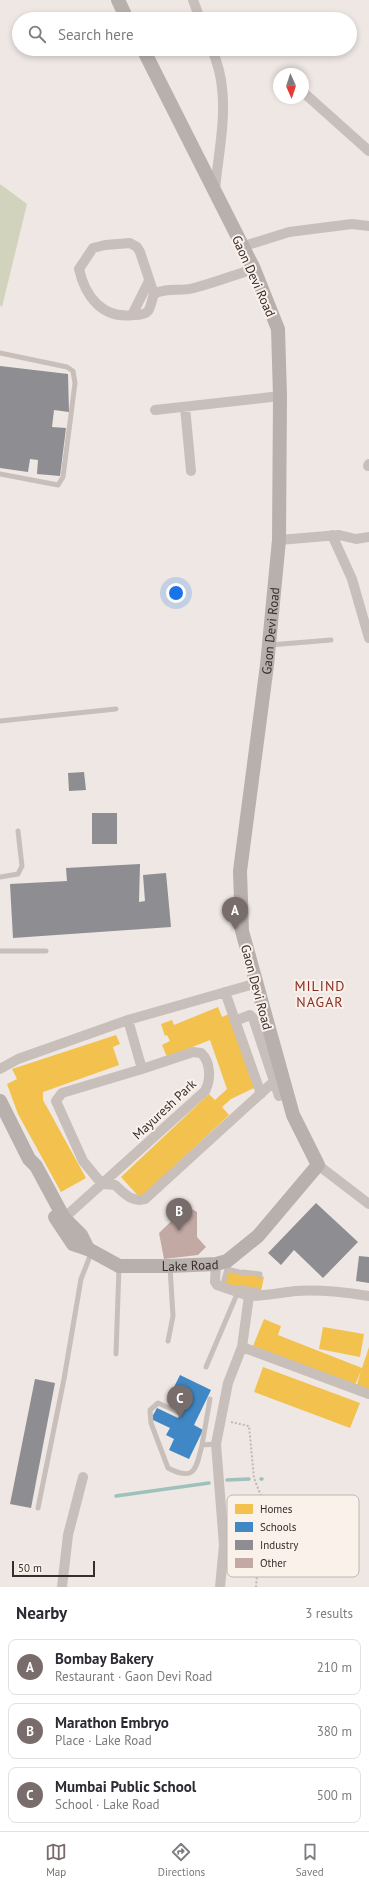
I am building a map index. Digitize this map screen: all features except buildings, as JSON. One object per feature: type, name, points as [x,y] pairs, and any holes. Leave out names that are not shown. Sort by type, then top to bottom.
[{"type":"street","points":[[118,0],[124,12]]},
{"type":"street","points":[[193,0],[197,12]]},
{"type":"street","name":"Gaon Devi Road","points":[[147,56],[214,189],[241,247],[254,269],[278,329],[280,396],[279,540],[268,645],[240,871],[242,931],[257,983],[278,1079],[293,1115],[318,1165],[369,1204]]},
{"type":"street","points":[[214,189],[222,118],[222,88],[219,68],[215,56]]},
{"type":"street","points":[[309,97],[369,151]]},
{"type":"street","points":[[241,247],[289,232],[352,224],[369,226]]},
{"type":"street","points":[[130,243],[137,247],[140,252],[149,281],[154,294],[148,311],[146,313],[132,315],[118,315],[98,306],[93,301],[82,283],[79,269],[93,248],[105,245],[130,243]]},
{"type":"street","points":[[154,294],[172,289],[192,289],[254,269]]},
{"type":"street","points":[[132,315],[149,281]]},
{"type":"street","points":[[155,410],[280,396]]},
{"type":"street","points":[[185,407],[191,471]]},
{"type":"street","points":[[332,535],[352,578],[369,638]]},
{"type":"street","points":[[279,540],[332,535],[356,539],[369,537]]},
{"type":"street","points":[[0,1070],[18,1059],[128,1020],[257,983]]},
{"type":"street","points":[[225,992],[261,1094]]},
{"type":"street","points":[[235,1021],[250,1015],[252,1018],[278,1079],[279,1096]]},
{"type":"street","points":[[102,1184],[83,1161],[57,1106],[57,1097],[62,1093],[142,1069],[128,1020]]},
{"type":"street","name":"Mayuresh Park","points":[[102,1184],[205,1091],[210,1077],[206,1057],[201,1053],[193,1052],[142,1069]]},
{"type":"street","points":[[62,1218],[102,1184],[115,1185],[126,1196],[135,1200],[145,1199],[278,1079]]},
{"type":"street","name":"Lake Road","points":[[0,1100],[29,1159],[30,1168],[62,1218],[73,1244],[90,1250],[120,1266],[219,1267],[215,1282],[217,1285],[253,1293],[272,1295],[295,1291],[338,1290],[369,1296]]},
{"type":"street","points":[[26,1142],[61,1207],[62,1218]]},
{"type":"street","points":[[219,1267],[258,1236],[318,1165]]},
{"type":"street","points":[[220,1587],[224,1545],[216,1444],[228,1383],[242,1347],[253,1293]]},
{"type":"street","points":[[242,1347],[369,1394]]},
{"type":"street","points":[[62,1587],[68,1535],[83,1477]]},
{"type":"lane","points":[[0,353],[67,367],[72,371],[75,383],[62,477],[58,485],[0,474]]},
{"type":"lane","points":[[268,645],[332,640]]},
{"type":"lane","points":[[0,721],[116,709]]},
{"type":"lane","points":[[0,877],[18,874],[22,866],[18,831]]},
{"type":"lane","points":[[0,950],[46,951]]},
{"type":"lane","points":[[38,1508],[64,1379],[81,1279],[90,1250]]},
{"type":"lane","points":[[116,1354],[120,1266]]},
{"type":"lane","points":[[168,1341],[173,1316],[170,1266]]},
{"type":"lane","points":[[219,1267],[260,1274],[260,1276]]},
{"type":"lane","points":[[206,1367],[239,1289]]},
{"type":"lane","points":[[178,1412],[158,1403],[150,1410],[151,1423],[168,1468],[181,1473],[189,1474],[195,1471],[202,1445],[210,1399]]},
{"type":"lane","points":[[202,1445],[216,1444]]},
{"type":"path","points":[[220,1419],[248,1426],[254,1478],[261,1495]]},
{"type":"path","points":[[222,1569],[227,1569]]},
{"type":"path","points":[[256,1587],[257,1577]]},
{"type":"green space","points":[[0,184],[27,204],[2,307],[0,305]]},
{"type":"waterway","points":[[227,1480],[249,1479]]},
{"type":"waterway","points":[[116,1496],[209,1483]]},
{"type":"place","name":"Bombay Bakery","points":[[235,930]]},
{"type":"place","name":"Marathon Embryo","points":[[179,1231]]},
{"type":"place","name":"Mumbai Public School","points":[[180,1418]]},
{"type":"district","name":"MILIND NAGAR","points":[[320,994]]}]
